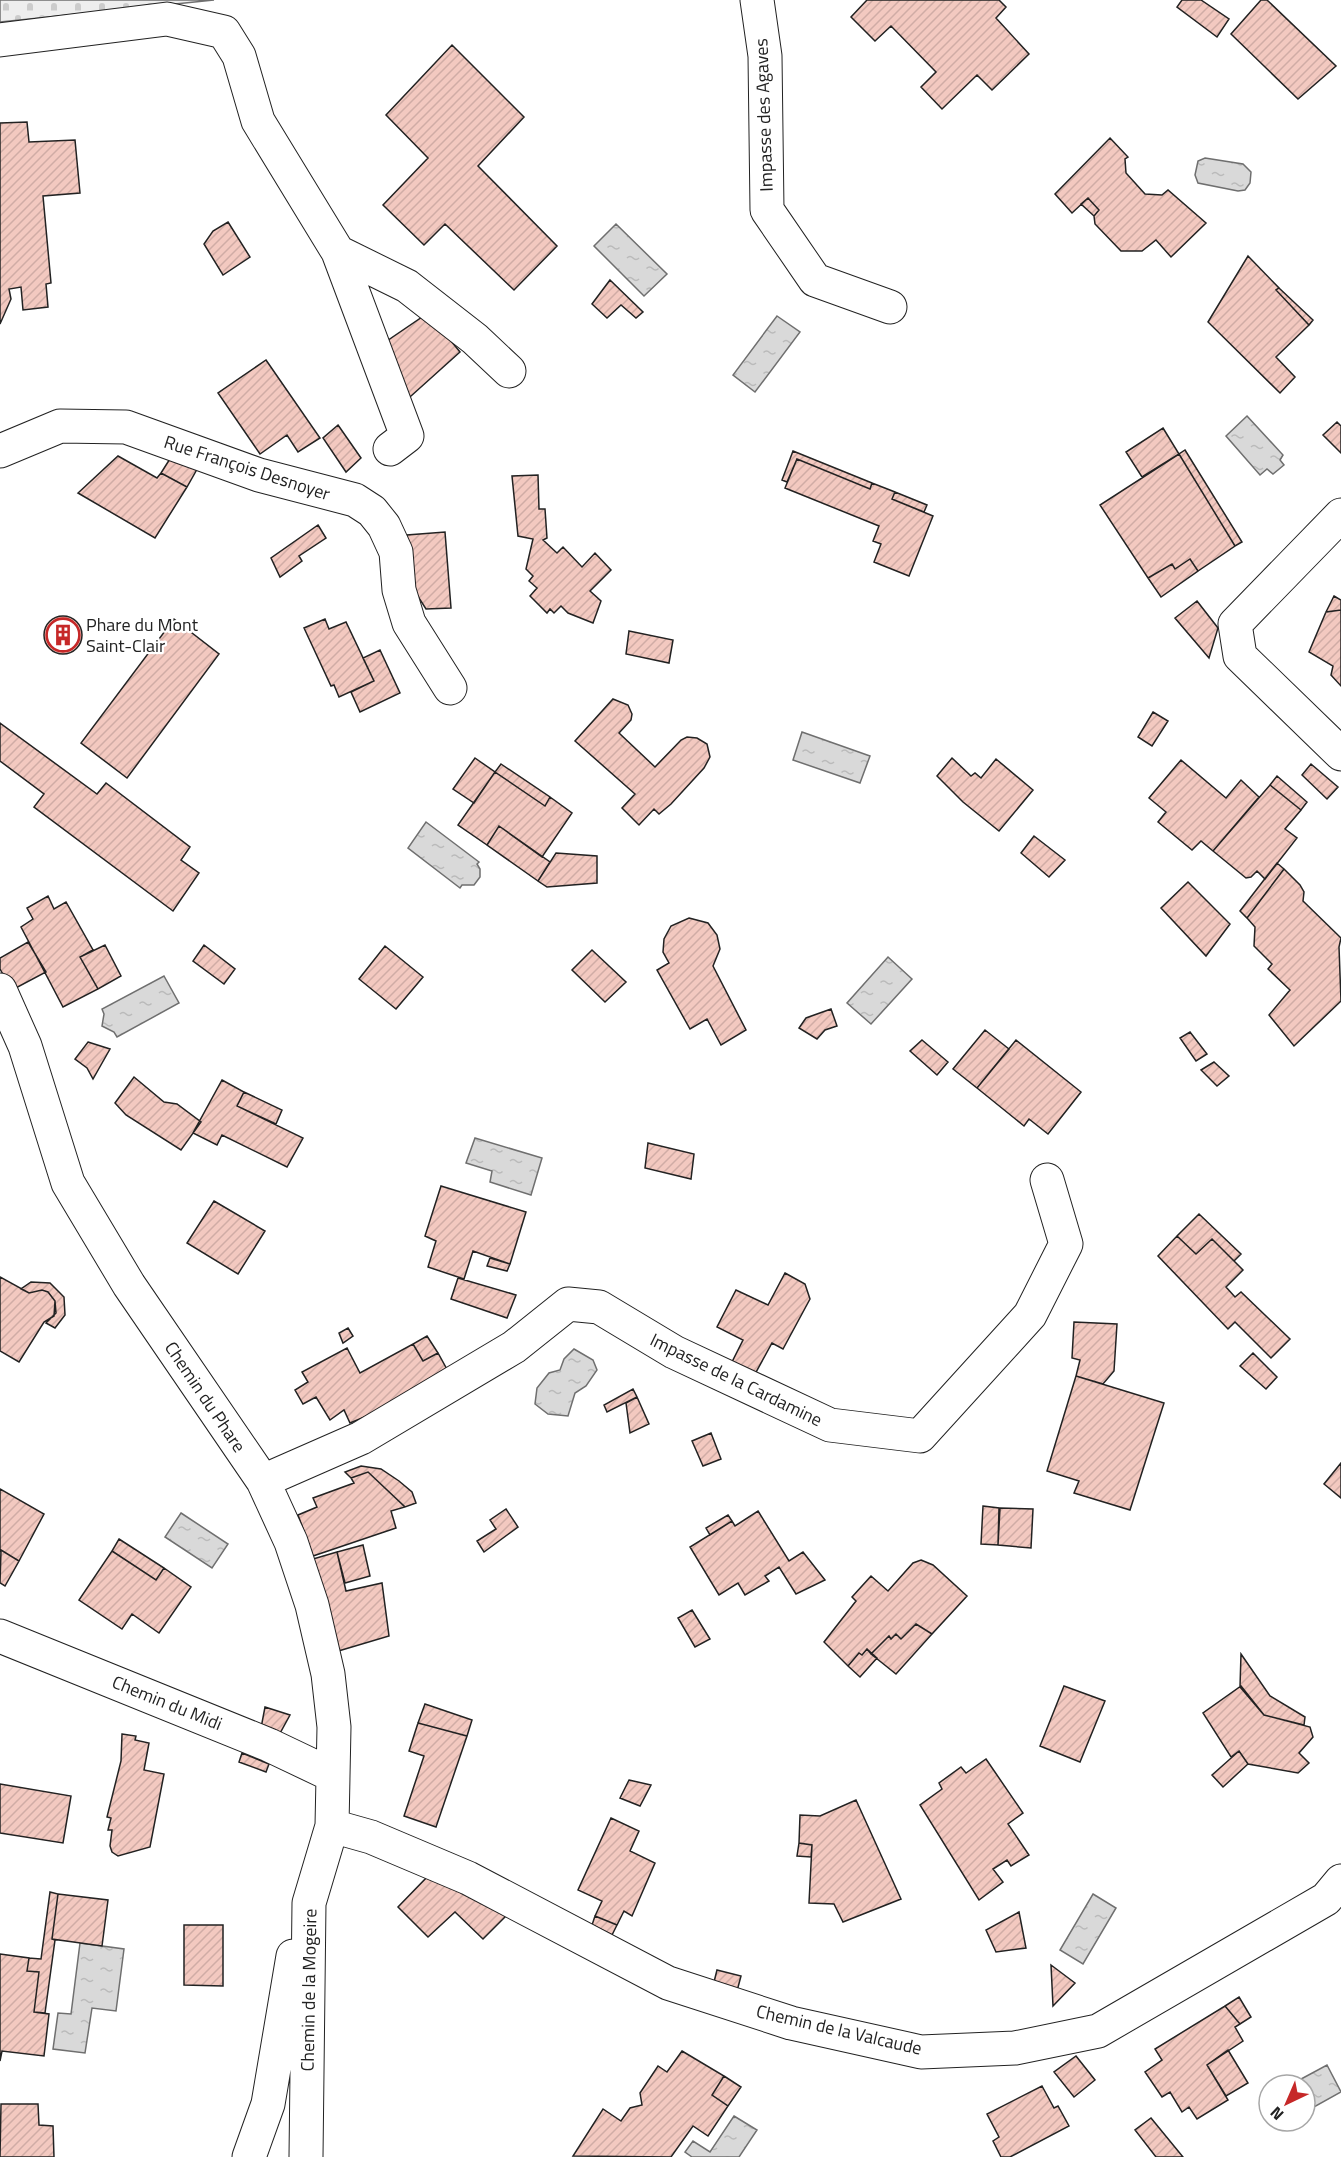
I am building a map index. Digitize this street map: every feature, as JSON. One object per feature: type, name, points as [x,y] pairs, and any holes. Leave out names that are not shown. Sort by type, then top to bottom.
[{"type":"street","name":"Impasse des Agaves","points":[[757,0],[765,56],[767,210],[815,280],[890,307]]},
{"type":"street","points":[[0,40],[167,19],[224,32],[239,56],[258,121],[338,252],[408,445]]},
{"type":"street","points":[[338,252],[407,286],[475,339],[510,371]]},
{"type":"street","name":"Rue François Desnoyer","points":[[0,451],[60,426],[126,427],[259,475],[356,500],[372,511],[384,525],[396,552],[399,590],[409,623],[450,688]]},
{"type":"street","points":[[1341,515],[1235,624],[1240,656],[1341,754]]},
{"type":"street","name":"Chemin du Phare","points":[[0,990],[25,1046],[68,1183],[129,1285],[263,1481],[291,1542],[312,1605],[328,1674],[333,1716],[332,1826]]},
{"type":"street","name":"Impasse de la Cardamine","points":[[263,1481],[361,1438],[514,1347],[568,1304],[599,1307],[674,1352],[830,1425],[920,1437],[1030,1315],[1066,1244],[1047,1180]]},
{"type":"street","name":"Chemin du Midi","points":[[0,1636],[269,1745],[332,1775]]},
{"type":"street","name":"Chemin de la Valcaude","points":[[332,1826],[371,1837],[468,1878],[668,1983],[790,2023],[921,2052],[1015,2048],[1098,2031],[1326,1899],[1341,1881]]},
{"type":"street","name":"Chemin de la Mogeire","points":[[306,2157],[309,1903],[332,1826]]},
{"type":"street","points":[[249,2157],[268,2104],[292,1959],[309,1903]]},
{"type":"green space","points":[[0,0],[214,0],[0,22]]},
{"type":"water","points":[[1205,158],[1243,164],[1251,172],[1250,183],[1245,190],[1238,191],[1198,183],[1195,175],[1198,161]]},
{"type":"water","points":[[616,224],[667,274],[644,296],[594,246]]},
{"type":"water","points":[[777,316],[800,332],[755,392],[733,375]]},
{"type":"water","points":[[1247,416],[1283,455],[1280,460],[1284,465],[1273,474],[1267,469],[1260,475],[1226,436]]},
{"type":"water","points":[[802,732],[870,756],[860,783],[793,760]]},
{"type":"water","points":[[426,822],[479,862],[477,864],[480,877],[474,885],[462,885],[460,888],[408,848]]},
{"type":"water","points":[[888,957],[912,979],[871,1024],[847,1003]]},
{"type":"water","points":[[164,976],[179,1003],[117,1037],[114,1032],[102,1026],[104,1014],[102,1009]]},
{"type":"water","points":[[475,1138],[542,1158],[531,1195],[490,1182],[492,1171],[466,1163]]},
{"type":"water","points":[[574,1349],[593,1360],[597,1370],[586,1386],[575,1393],[568,1416],[548,1414],[535,1404],[537,1388],[549,1373],[560,1370],[564,1359]]},
{"type":"water","points":[[181,1513],[228,1544],[212,1568],[165,1537]]},
{"type":"water","points":[[1093,1894],[1116,1908],[1083,1964],[1060,1950]]},
{"type":"water","points":[[80,1943],[124,1949],[116,2011],[92,2008],[85,2053],[53,2049],[58,2013],[71,2014]]},
{"type":"water","points":[[1327,2065],[1341,2092],[1317,2105],[1317,2073],[1312,2073]]},
{"type":"water","points":[[734,2116],[757,2130],[739,2157],[692,2157],[685,2152],[693,2141],[710,2152]]},
{"type":"building","points":[[867,0],[999,0],[1006,7],[996,18],[1029,54],[992,90],[977,75],[942,109],[921,87],[936,72],[891,26],[875,41],[851,17]]},
{"type":"building","points":[[1182,0],[1201,0],[1229,19],[1217,37],[1177,7]]},
{"type":"building","points":[[1261,0],[1267,0],[1336,66],[1298,99],[1231,34]]},
{"type":"building","points":[[452,45],[524,117],[478,166],[557,246],[514,290],[445,224],[424,245],[383,205],[428,158],[386,115]]},
{"type":"building","points":[[27,122],[29,142],[75,140],[80,193],[43,196],[51,283],[46,284],[48,307],[23,310],[21,287],[9,289],[11,299],[0,324],[0,123]]},
{"type":"building","points":[[1110,138],[1128,157],[1125,159],[1126,173],[1145,194],[1162,195],[1168,190],[1206,223],[1171,257],[1156,240],[1142,251],[1121,251],[1095,224],[1094,216],[1099,210],[1088,198],[1072,213],[1055,194]]},
{"type":"building","points":[[1088,198],[1099,210],[1094,216],[1081,204]]},
{"type":"building","points":[[228,222],[250,257],[223,275],[204,244],[213,231]]},
{"type":"building","points":[[1248,256],[1279,288],[1276,290],[1309,325],[1276,357],[1295,377],[1280,393],[1208,322]]},
{"type":"building","points":[[610,280],[643,312],[636,318],[621,305],[607,318],[592,304]]},
{"type":"building","points":[[1279,288],[1313,320],[1309,325],[1276,290]]},
{"type":"building","points":[[428,313],[460,352],[401,405],[381,345]]},
{"type":"building","points":[[266,360],[320,438],[298,452],[287,435],[260,454],[218,393]]},
{"type":"building","points":[[1337,422],[1341,426],[1341,453],[1323,435]]},
{"type":"building","points":[[338,425],[361,458],[346,472],[323,438]]},
{"type":"building","points":[[1163,428],[1179,454],[1142,477],[1126,452]]},
{"type":"building","points":[[1185,450],[1242,542],[1235,546],[1179,454]]},
{"type":"building","points":[[793,451],[872,483],[870,489],[797,459],[787,482],[782,480]]},
{"type":"building","points":[[173,454],[200,464],[187,487],[161,473]]},
{"type":"building","points":[[1179,454],[1235,546],[1198,571],[1190,559],[1175,569],[1172,564],[1148,578],[1100,505]]},
{"type":"building","points":[[118,456],[157,478],[161,473],[187,487],[155,538],[78,493]]},
{"type":"building","points":[[797,459],[870,489],[872,483],[895,492],[892,499],[933,516],[909,576],[874,562],[881,544],[873,541],[879,526],[785,488]]},
{"type":"building","points":[[538,475],[539,509],[545,509],[547,538],[543,540],[557,553],[563,547],[582,567],[595,553],[611,570],[590,591],[601,601],[593,623],[568,613],[561,606],[554,613],[550,609],[547,613],[530,596],[537,588],[529,581],[533,576],[526,569],[533,539],[518,536],[512,476]]},
{"type":"building","points":[[895,492],[927,505],[924,512],[892,499]]},
{"type":"building","points":[[318,525],[326,538],[299,556],[302,561],[280,577],[271,558]]},
{"type":"building","points":[[445,532],[451,608],[426,609],[410,584],[407,535]]},
{"type":"building","points":[[1190,559],[1198,571],[1161,597],[1148,578],[1172,564],[1175,569]]},
{"type":"building","points":[[1334,596],[1341,600],[1341,610],[1326,612]]},
{"type":"building","points":[[1197,601],[1218,628],[1209,658],[1175,618]]},
{"type":"building","points":[[1341,610],[1341,686],[1331,675],[1333,666],[1309,652],[1326,612]]},
{"type":"building","name":"Phare du Mont Saint-Clair","points":[[63,616],[76,622],[82,635],[76,648],[63,654],[50,648],[44,635],[50,622]]},
{"type":"building","points":[[174,619],[219,654],[127,778],[81,743]]},
{"type":"building","points":[[325,619],[329,629],[346,622],[374,681],[339,697],[334,685],[331,686],[304,628]]},
{"type":"building","points":[[629,631],[673,640],[669,663],[626,654]]},
{"type":"building","points":[[380,650],[400,693],[360,712],[351,692],[374,681],[363,658]]},
{"type":"building","points":[[613,699],[628,705],[632,714],[631,720],[619,733],[655,767],[681,740],[687,737],[697,738],[707,744],[710,757],[704,768],[671,804],[659,814],[654,809],[639,825],[622,808],[635,794],[575,741]]},
{"type":"building","points":[[1153,712],[1168,721],[1152,746],[1138,737]]},
{"type":"building","points":[[0,723],[97,794],[106,783],[190,847],[181,860],[199,873],[173,911],[34,807],[44,794],[0,761]]},
{"type":"building","points":[[475,758],[495,772],[474,803],[453,789]]},
{"type":"building","points":[[952,758],[971,776],[975,773],[981,778],[996,759],[1033,790],[999,831],[963,802],[937,776]]},
{"type":"building","points":[[1181,760],[1226,798],[1241,780],[1259,797],[1213,851],[1201,841],[1192,850],[1158,822],[1166,812],[1149,798]]},
{"type":"building","points":[[501,764],[550,797],[545,806],[495,772]]},
{"type":"building","points":[[1311,764],[1338,787],[1327,799],[1302,775]]},
{"type":"building","points":[[495,772],[545,806],[550,797],[572,813],[542,857],[499,826],[487,845],[458,825]]},
{"type":"building","points":[[1277,776],[1307,802],[1301,810],[1270,785]]},
{"type":"building","points":[[1270,785],[1301,810],[1285,829],[1297,838],[1265,879],[1257,871],[1251,877],[1246,878],[1213,851]]},
{"type":"building","points":[[499,826],[550,862],[538,881],[487,845]]},
{"type":"building","points":[[1034,836],[1065,860],[1049,877],[1021,853]]},
{"type":"building","points":[[556,853],[597,856],[597,883],[547,887],[538,881]]},
{"type":"building","points":[[1277,863],[1284,869],[1247,918],[1240,911]]},
{"type":"building","points":[[1284,869],[1300,885],[1304,892],[1303,901],[1341,938],[1339,947],[1341,1001],[1294,1046],[1269,1015],[1290,990],[1268,969],[1272,964],[1254,946],[1255,927],[1247,918]]},
{"type":"building","points":[[1188,882],[1230,924],[1206,956],[1161,908]]},
{"type":"building","points":[[48,896],[54,909],[66,902],[93,950],[80,957],[98,989],[63,1007],[21,927],[33,919],[27,908]]},
{"type":"building","points":[[689,918],[708,923],[717,935],[720,949],[713,966],[746,1030],[721,1045],[707,1019],[690,1029],[657,970],[669,963],[663,952],[664,939],[671,926]]},
{"type":"building","points":[[28,942],[46,972],[12,990],[0,969],[0,958]]},
{"type":"building","points":[[105,945],[121,976],[98,989],[80,957]]},
{"type":"building","points":[[204,945],[235,969],[224,984],[193,961]]},
{"type":"building","points":[[385,946],[423,977],[396,1009],[359,979]]},
{"type":"building","points":[[592,950],[626,982],[605,1002],[572,970]]},
{"type":"building","points":[[831,1009],[837,1026],[825,1030],[817,1039],[799,1028],[806,1018]]},
{"type":"building","points":[[985,1030],[1009,1049],[977,1088],[953,1069]]},
{"type":"building","points":[[1190,1032],[1207,1054],[1196,1061],[1180,1038]]},
{"type":"building","points":[[922,1040],[948,1062],[937,1075],[910,1051]]},
{"type":"building","points":[[1016,1040],[1081,1092],[1048,1134],[1029,1119],[1024,1126],[977,1088]]},
{"type":"building","points":[[88,1042],[110,1049],[93,1079],[87,1068],[75,1059]]},
{"type":"building","points":[[1214,1062],[1229,1076],[1217,1086],[1201,1070]]},
{"type":"building","points":[[134,1077],[164,1102],[177,1104],[201,1122],[181,1150],[126,1115],[115,1103]]},
{"type":"building","points":[[222,1080],[244,1092],[237,1106],[303,1138],[287,1167],[222,1135],[217,1145],[193,1133]]},
{"type":"building","points":[[244,1092],[282,1110],[276,1124],[237,1106]]},
{"type":"building","points":[[648,1143],[694,1154],[691,1179],[645,1168]]},
{"type":"building","points":[[441,1186],[526,1212],[510,1264],[473,1251],[464,1279],[428,1267],[436,1241],[425,1236]]},
{"type":"building","points":[[214,1201],[265,1231],[238,1274],[187,1243]]},
{"type":"building","points":[[1199,1214],[1241,1254],[1234,1261],[1212,1239],[1196,1254],[1177,1236]]},
{"type":"building","points":[[1177,1236],[1196,1254],[1212,1239],[1243,1270],[1226,1287],[1235,1297],[1241,1292],[1290,1339],[1271,1358],[1235,1322],[1228,1329],[1158,1256]]},
{"type":"building","points":[[490,1258],[510,1264],[507,1271],[487,1266]]},
{"type":"building","points":[[785,1273],[805,1284],[810,1299],[783,1349],[772,1343],[755,1374],[732,1362],[743,1340],[717,1327],[736,1290],[768,1305]]},
{"type":"building","points":[[0,1277],[29,1293],[42,1290],[48,1292],[55,1301],[54,1316],[44,1322],[19,1362],[0,1351]]},
{"type":"building","points":[[458,1278],[516,1295],[507,1318],[451,1299]]},
{"type":"building","points":[[31,1282],[50,1283],[64,1297],[65,1315],[55,1328],[46,1323],[56,1313],[55,1301],[48,1292],[42,1290],[29,1293],[21,1289]]},
{"type":"building","points":[[1074,1322],[1117,1324],[1114,1371],[1103,1384],[1076,1376],[1080,1360],[1072,1358]]},
{"type":"building","points":[[348,1328],[353,1336],[343,1343],[339,1333]]},
{"type":"building","points":[[427,1336],[438,1353],[423,1361],[413,1344]]},
{"type":"building","points":[[413,1344],[423,1361],[438,1353],[449,1373],[379,1411],[350,1423],[344,1410],[330,1420],[316,1397],[303,1404],[295,1390],[308,1382],[302,1372],[347,1348],[360,1373]]},
{"type":"building","points":[[1253,1353],[1277,1377],[1266,1389],[1240,1366]]},
{"type":"building","points":[[1076,1376],[1164,1403],[1130,1510],[1074,1493],[1079,1481],[1047,1471]]},
{"type":"building","points":[[633,1389],[637,1397],[607,1412],[604,1405]]},
{"type":"building","points":[[637,1397],[649,1424],[630,1433],[626,1403]]},
{"type":"building","points":[[711,1433],[721,1459],[703,1466],[692,1441]]},
{"type":"building","points":[[1341,1463],[1341,1498],[1324,1484]]},
{"type":"building","points":[[361,1466],[381,1469],[399,1481],[412,1492],[416,1503],[405,1507],[368,1472],[351,1478],[345,1472]]},
{"type":"building","points":[[368,1472],[405,1507],[391,1511],[396,1528],[313,1556],[298,1515],[317,1507],[313,1498],[354,1483],[351,1478]]},
{"type":"building","points":[[0,1489],[44,1514],[19,1561],[1,1550],[0,1552]]},
{"type":"building","points":[[983,1506],[999,1508],[998,1545],[981,1544]]},
{"type":"building","points":[[1000,1508],[1033,1509],[1031,1548],[998,1545]]},
{"type":"building","points":[[506,1509],[518,1527],[484,1552],[477,1541],[496,1529],[490,1520]]},
{"type":"building","points":[[758,1511],[789,1561],[803,1552],[825,1580],[796,1594],[779,1567],[765,1576],[769,1581],[745,1595],[738,1583],[719,1595],[690,1547],[732,1521],[735,1526]]},
{"type":"building","points":[[728,1515],[732,1521],[710,1535],[706,1528]]},
{"type":"building","points":[[119,1539],[164,1568],[156,1580],[112,1551]]},
{"type":"building","points":[[363,1545],[370,1576],[345,1583],[337,1552]]},
{"type":"building","points":[[1,1550],[19,1561],[5,1586],[0,1583]]},
{"type":"building","points":[[112,1551],[156,1580],[164,1568],[191,1587],[159,1633],[132,1614],[122,1629],[79,1600]]},
{"type":"building","points":[[337,1552],[346,1591],[382,1583],[389,1636],[335,1652],[313,1559]]},
{"type":"building","points":[[921,1560],[933,1565],[967,1596],[932,1634],[916,1624],[901,1639],[896,1634],[891,1639],[889,1636],[871,1654],[867,1649],[862,1655],[859,1653],[848,1666],[824,1642],[856,1601],[852,1597],[871,1576],[888,1591],[913,1563]]},
{"type":"building","points":[[692,1610],[710,1639],[695,1647],[678,1618]]},
{"type":"building","points":[[916,1624],[932,1634],[896,1674],[871,1654],[889,1636],[891,1639],[896,1634],[901,1639]]},
{"type":"building","points":[[867,1649],[877,1658],[860,1677],[848,1666],[859,1653],[862,1655]]},
{"type":"building","points":[[1241,1654],[1270,1696],[1305,1717],[1304,1725],[1264,1715],[1240,1687]]},
{"type":"building","points":[[1064,1686],[1105,1701],[1080,1762],[1040,1746]]},
{"type":"building","points":[[1241,1686],[1264,1715],[1310,1727],[1313,1737],[1299,1753],[1309,1763],[1298,1773],[1248,1764],[1239,1751],[1231,1757],[1203,1713]]},
{"type":"building","points":[[425,1704],[472,1720],[467,1736],[418,1723]]},
{"type":"building","points":[[265,1707],[290,1715],[279,1735],[261,1728]]},
{"type":"building","points":[[418,1723],[467,1736],[436,1827],[404,1816],[424,1756],[409,1751]]},
{"type":"building","points":[[122,1734],[136,1736],[135,1740],[149,1743],[144,1770],[164,1774],[150,1847],[118,1856],[112,1852],[110,1846],[112,1830],[108,1830],[111,1818],[107,1817],[121,1761]]},
{"type":"building","points":[[1239,1751],[1248,1764],[1223,1787],[1212,1775]]},
{"type":"building","points":[[242,1753],[269,1764],[266,1772],[239,1762]]},
{"type":"building","points":[[986,1759],[1023,1813],[1008,1824],[1029,1855],[1011,1866],[1007,1860],[993,1869],[1003,1882],[979,1900],[920,1805],[942,1789],[939,1783],[961,1767],[966,1773]]},
{"type":"building","points":[[629,1780],[651,1785],[640,1806],[620,1798]]},
{"type":"building","points":[[0,1784],[71,1796],[63,1843],[0,1833]]},
{"type":"building","points":[[856,1800],[901,1899],[843,1922],[834,1904],[809,1903],[812,1845],[799,1843],[800,1815],[820,1816]]},
{"type":"building","points":[[611,1818],[639,1831],[630,1851],[655,1863],[632,1916],[624,1911],[617,1925],[595,1916],[602,1901],[578,1890]]},
{"type":"building","points":[[799,1843],[812,1845],[811,1857],[797,1856]]},
{"type":"building","points":[[430,1874],[509,1913],[483,1939],[455,1912],[428,1937],[398,1907]]},
{"type":"building","points":[[50,1892],[58,1894],[52,1939],[55,1940],[45,2013],[34,2012],[39,1972],[27,1971],[29,1958],[41,1959]]},
{"type":"building","points":[[58,1894],[108,1900],[102,1946],[52,1939]]},
{"type":"building","points":[[1019,1912],[1026,1948],[996,1952],[986,1930]]},
{"type":"building","points":[[595,1916],[617,1925],[612,1935],[592,1925]]},
{"type":"building","points":[[184,1925],[223,1925],[223,1986],[184,1985]]},
{"type":"building","points":[[0,1954],[29,1958],[27,1971],[39,1972],[34,2012],[49,2014],[44,2056],[2,2051],[0,2061]]},
{"type":"building","points":[[1051,1965],[1075,1983],[1053,2006]]},
{"type":"building","points":[[717,1970],[741,1976],[737,1991],[713,1986]]},
{"type":"building","points":[[1239,1997],[1251,2017],[1240,2024],[1225,2006]]},
{"type":"building","points":[[1225,2006],[1240,2024],[1235,2027],[1243,2041],[1207,2065],[1228,2100],[1197,2119],[1189,2107],[1182,2112],[1170,2092],[1162,2097],[1145,2072],[1162,2060],[1155,2049]]},
{"type":"building","points":[[1228,2050],[1248,2083],[1226,2096],[1207,2065]]},
{"type":"building","points":[[682,2051],[724,2076],[712,2095],[728,2106],[708,2136],[693,2126],[671,2157],[573,2156],[603,2109],[621,2121],[630,2108],[642,2105],[640,2093],[658,2066],[667,2072]]},
{"type":"building","points":[[1076,2056],[1095,2080],[1074,2097],[1054,2072]]},
{"type":"building","points":[[724,2076],[741,2087],[728,2106],[712,2095]]},
{"type":"building","points":[[1042,2086],[1054,2108],[1058,2106],[1069,2126],[1010,2157],[1001,2157],[993,2141],[999,2137],[987,2114]]},
{"type":"building","points":[[1,2104],[38,2104],[39,2125],[53,2126],[54,2157],[0,2157]]},
{"type":"building","points":[[1151,2118],[1183,2157],[1156,2157],[1135,2130]]},
{"type":"place","name":"Phare du Mont Saint-Clair","points":[[63,635]]}]
